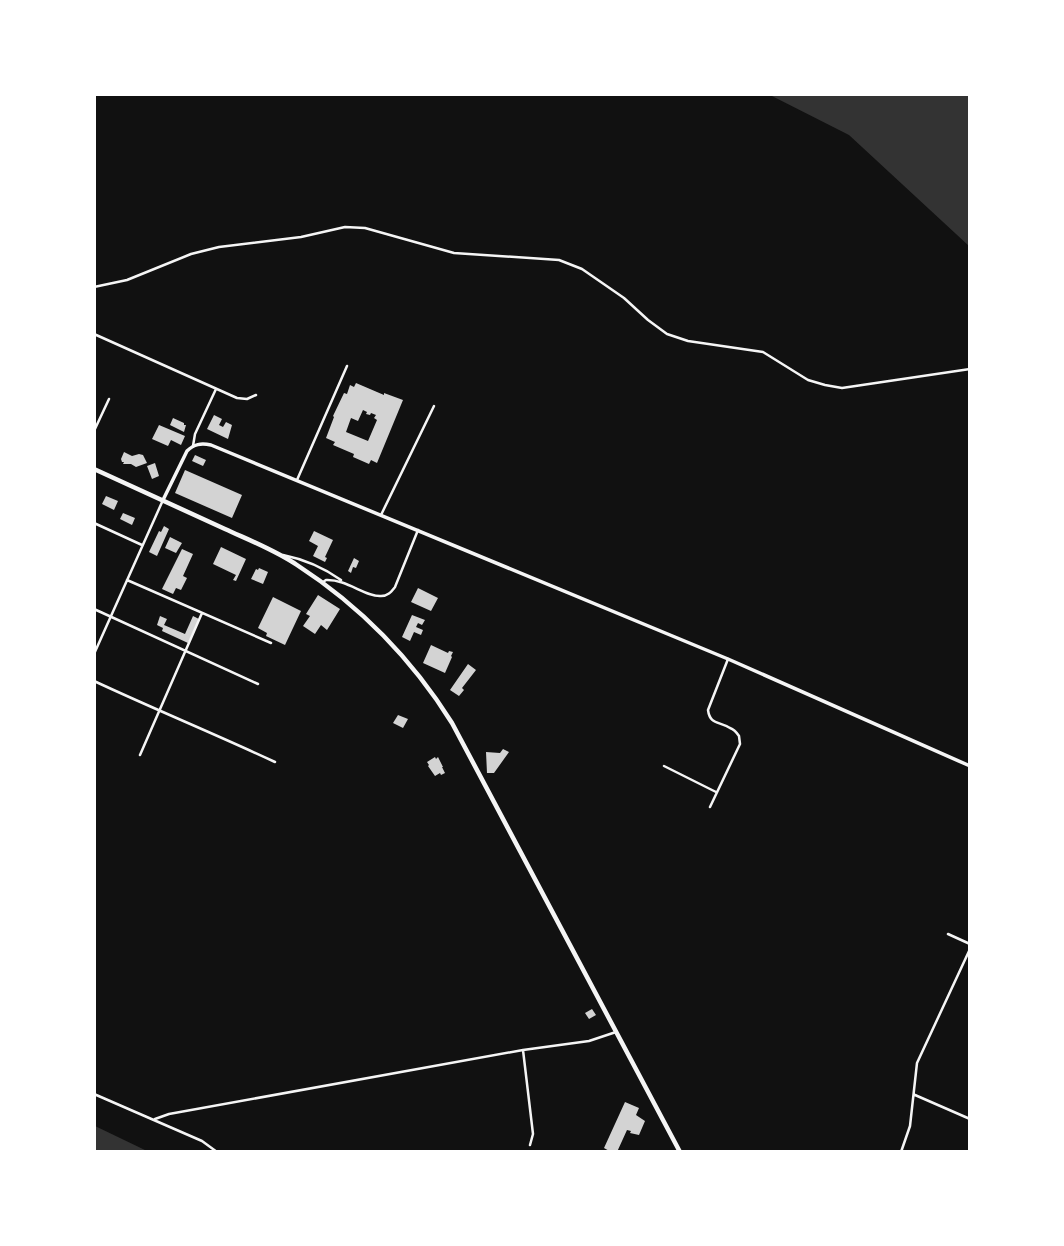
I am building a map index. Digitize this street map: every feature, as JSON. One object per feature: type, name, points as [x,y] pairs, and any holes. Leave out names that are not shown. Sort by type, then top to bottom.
[{"type":"main road","points":[[94,469],[295,563],[369,621],[406,659],[452,723],[680,1152]]},
{"type":"street","points":[[94,287],[127,280],[191,254],[219,247],[301,237],[345,227],[365,228],[454,253],[559,260],[593,276],[667,334],[688,341],[762,352],[808,380],[825,386],[842,388],[970,369]]},
{"type":"street","points":[[94,334],[216,389],[243,399],[256,395]]},
{"type":"street","points":[[297,480],[346,366]]},
{"type":"street","points":[[193,446],[195,433],[216,389]]},
{"type":"street","points":[[94,431],[109,399]]},
{"type":"street","points":[[381,515],[434,407]]},
{"type":"street","points":[[94,654],[180,463],[193,446],[204,444],[729,659],[970,766]]},
{"type":"street","points":[[94,523],[143,545]]},
{"type":"street","points":[[323,583],[326,580],[334,580],[376,595],[386,595],[391,592],[418,530]]},
{"type":"street","points":[[277,554],[297,558],[343,582]]},
{"type":"street","points":[[127,580],[271,643]]},
{"type":"street","points":[[94,609],[258,684]]},
{"type":"street","points":[[140,755],[202,613]]},
{"type":"street","points":[[709,807],[740,744],[739,736],[731,728],[711,720],[708,710],[729,659]]},
{"type":"street","points":[[94,681],[275,762]]},
{"type":"street","points":[[664,766],[716,792]]},
{"type":"street","points":[[948,934],[970,944]]},
{"type":"street","points":[[901,1152],[910,1126],[917,1063],[970,949]]},
{"type":"street","points":[[155,1119],[169,1114],[523,1050],[589,1041],[616,1032]]},
{"type":"street","points":[[523,1050],[533,1134],[530,1145]]},
{"type":"street","points":[[94,1094],[202,1141],[217,1152]]},
{"type":"street","points":[[914,1095],[970,1119]]},
{"type":"shaded area","points":[[770,95],[969,95],[969,246],[849,135]]},
{"type":"shaded area","points":[[95,1126],[147,1151],[95,1151]]},
{"type":"building","points":[[356,383],[403,400],[377,463],[371,460],[369,464],[353,457],[354,454],[333,445],[335,442],[326,438],[344,393],[347,394],[350,385],[354,387]],"holes":[[[363,410],[366,414],[376,415],[374,418],[377,420],[368,441],[346,432],[351,418],[358,421]]]},
{"type":"building","points":[[214,415],[222,419],[219,425],[223,427],[226,422],[232,425],[228,439],[207,429]]},
{"type":"building","points":[[173,418],[186,425],[184,432],[170,425]]},
{"type":"building","points":[[159,425],[185,436],[181,445],[171,440],[168,446],[152,439]]},
{"type":"building","points":[[124,452],[132,456],[143,455],[147,463],[136,467],[123,464],[121,459]]},
{"type":"building","points":[[195,455],[206,460],[203,466],[192,461]]},
{"type":"building","points":[[155,463],[159,476],[152,479],[147,466]]},
{"type":"building","points":[[185,470],[242,495],[232,518],[175,493]]},
{"type":"building","points":[[106,496],[118,501],[114,510],[102,504]]},
{"type":"building","points":[[123,513],[135,518],[132,525],[120,519]]},
{"type":"building","points":[[164,526],[169,529],[157,556],[149,552]]},
{"type":"building","points":[[314,531],[333,540],[325,562],[313,556],[318,546],[309,541]]},
{"type":"building","points":[[170,537],[182,543],[176,553],[165,548]]},
{"type":"building","points":[[221,547],[246,559],[236,581],[233,580],[236,575],[213,564]]},
{"type":"building","points":[[182,549],[193,554],[183,576],[187,578],[181,590],[176,588],[173,594],[162,589]]},
{"type":"building","points":[[354,558],[359,561],[351,573],[348,571]]},
{"type":"building","points":[[259,568],[268,572],[263,584],[251,579]]},
{"type":"building","points":[[418,588],[438,598],[431,611],[411,602]]},
{"type":"building","points":[[318,595],[340,609],[327,630],[321,625],[315,634],[303,626],[310,616],[306,614]]},
{"type":"building","points":[[273,597],[301,611],[285,645],[266,636],[267,633],[258,628]]},
{"type":"building","points":[[412,615],[425,620],[422,625],[418,623],[416,627],[423,630],[421,635],[414,632],[410,641],[402,637]]},
{"type":"building","points":[[160,616],[167,619],[164,625],[185,634],[193,616],[199,619],[188,643],[162,631],[163,628],[157,625]]},
{"type":"building","points":[[431,645],[448,653],[453,652],[445,673],[423,663]]},
{"type":"building","points":[[468,664],[476,670],[459,696],[450,690]]},
{"type":"building","points":[[398,715],[408,719],[403,728],[393,723]]},
{"type":"building","points":[[503,749],[509,752],[494,773],[487,773],[486,752],[500,753]]},
{"type":"building","points":[[438,757],[445,773],[435,776],[427,762]]},
{"type":"building","points":[[592,1009],[596,1015],[589,1019],[585,1013]]},
{"type":"building","points":[[625,1102],[639,1108],[636,1115],[645,1121],[639,1135],[627,1130],[617,1152],[611,1152],[604,1148]]}]
